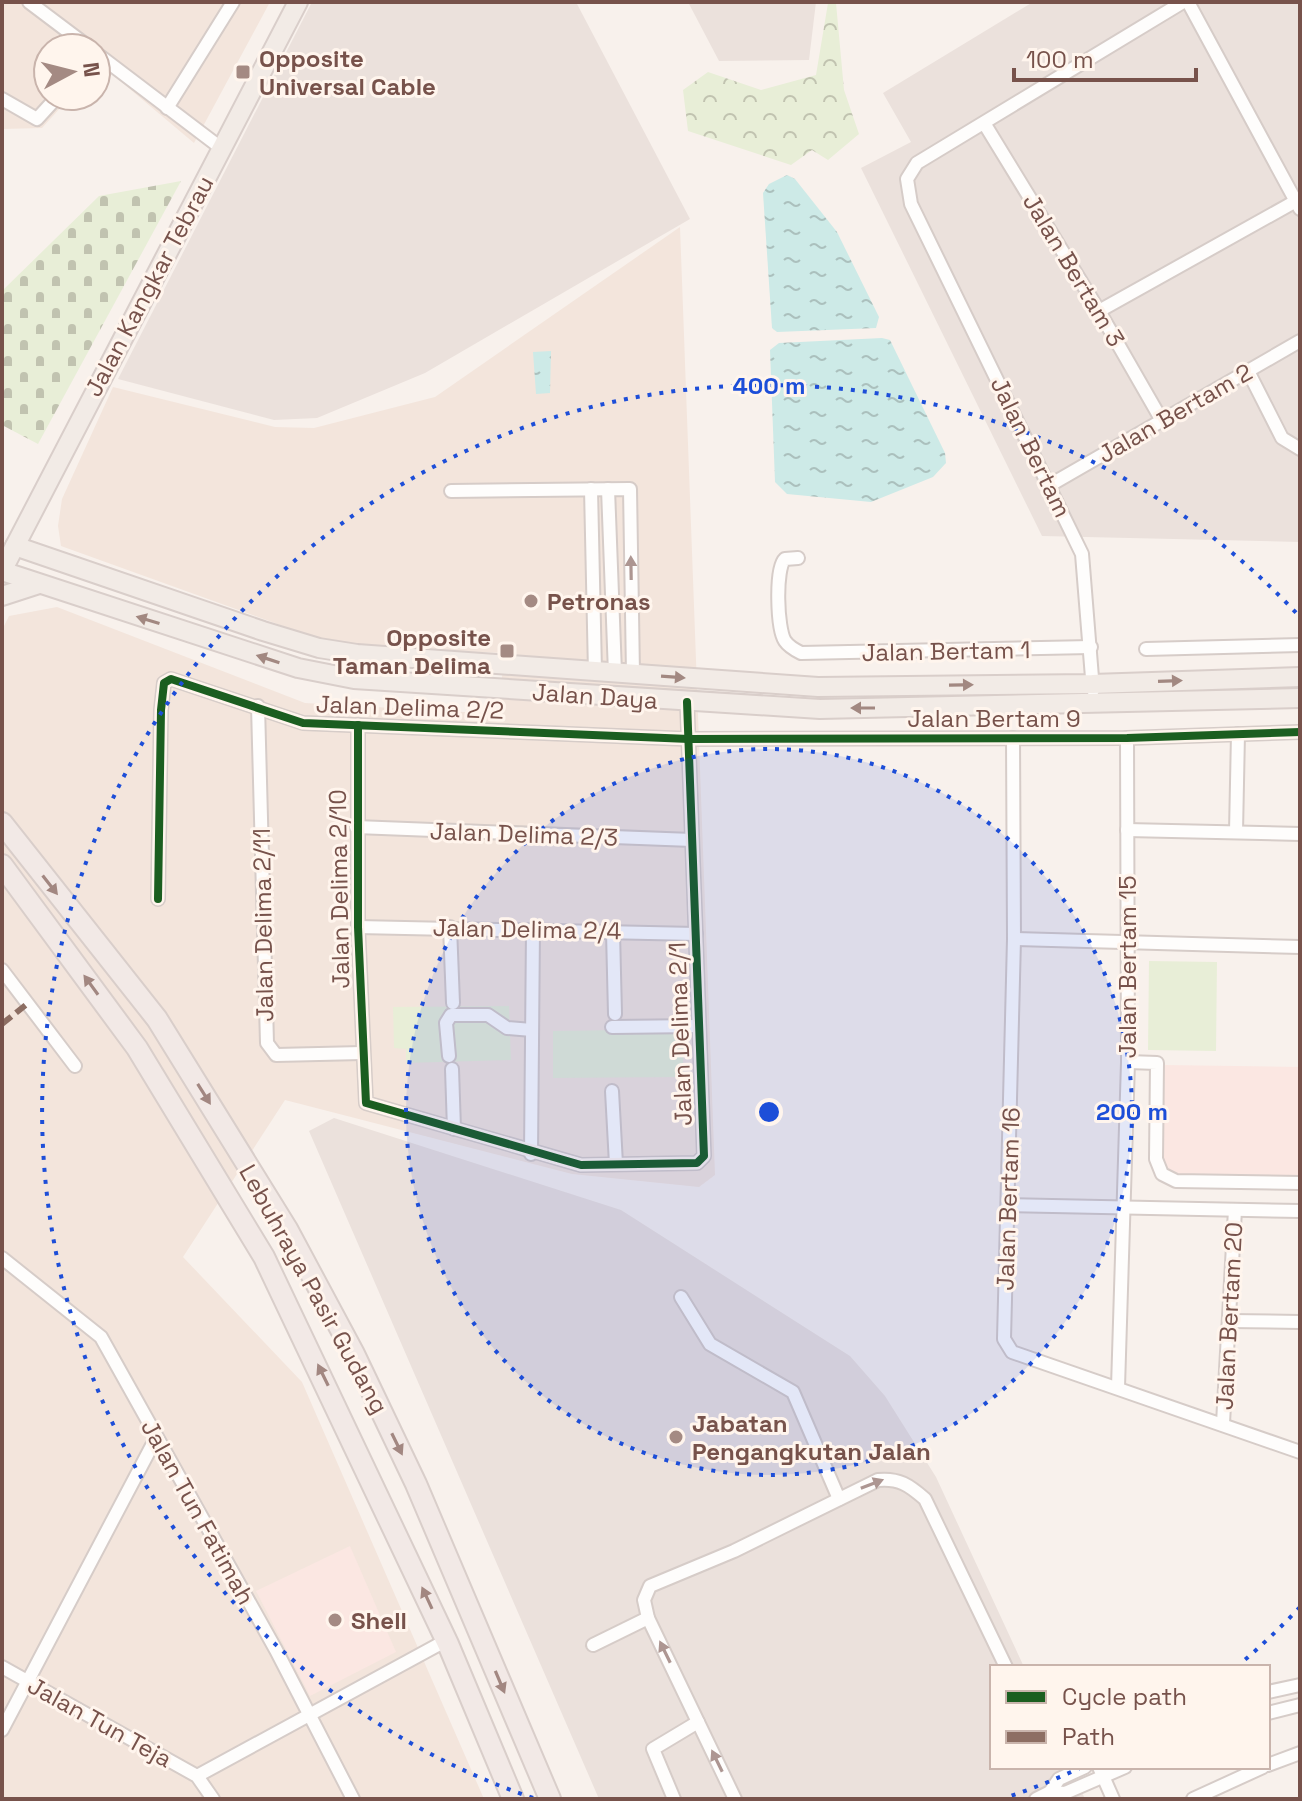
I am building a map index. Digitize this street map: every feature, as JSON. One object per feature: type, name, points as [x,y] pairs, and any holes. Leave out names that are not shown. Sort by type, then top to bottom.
[{"type":"highway","name":"Lebuhraya Pasir Gudang","points":[[2,823],[157,1019],[287,1229],[354,1354],[416,1484],[550,1799]]},
{"type":"highway","name":"Lebuhraya Pasir Gudang","points":[[2,865],[137,1048],[264,1257],[447,1640],[513,1799]]},
{"type":"main road","name":"Jalan Kangkar Tebrau","points":[[2,571],[298,2]]},
{"type":"main road","points":[[34,508],[33,533],[50,560]]},
{"type":"main road","name":"Jalan Daya","points":[[15,546],[263,631],[319,648],[357,654],[818,687],[1092,684],[1300,677]]},
{"type":"main road","name":"Jalan Daya","points":[[2,571],[298,668],[354,679],[820,709],[1300,698]]},
{"type":"main road","points":[[2,596],[39,584]]},
{"type":"main road","points":[[239,649],[193,628],[189,619],[194,617],[263,631]]},
{"type":"street","points":[[29,2],[69,32]]},
{"type":"street","points":[[167,108],[233,2]]},
{"type":"street","points":[[984,123],[1186,2],[1298,205],[1099,311]]},
{"type":"street","points":[[112,65],[221,148]]},
{"type":"street","points":[[2,99],[37,119],[43,112]]},
{"type":"street","name":"Jalan Bertam","points":[[984,123],[910,170],[907,189],[911,204],[1084,559],[1094,705]]},
{"type":"street","name":"Jalan Bertam 3","points":[[984,123],[1161,419]]},
{"type":"street","name":"Jalan Bertam 2","points":[[1050,485],[1300,341]]},
{"type":"street","points":[[1248,371],[1282,438],[1300,449]]},
{"type":"street","points":[[591,489],[595,672]]},
{"type":"street","points":[[608,489],[624,674]]},
{"type":"street","points":[[451,491],[630,489],[624,674]]},
{"type":"street","name":"Jalan Bertam 1","points":[[798,558],[785,559],[778,570],[781,630],[789,645],[801,653],[1091,647]]},
{"type":"street","points":[[1146,649],[1300,645]]},
{"type":"street","name":"Jalan Delima 2/2","points":[[158,899],[161,710],[164,683],[171,679],[303,723],[689,739]]},
{"type":"street","name":"Jalan Delima 2/1","points":[[362,1053],[366,1103],[531,1154],[581,1165],[702,1161],[687,702]]},
{"type":"street","name":"Jalan Delima 2/11","points":[[258,706],[267,1043],[276,1055],[362,1053]]},
{"type":"street","name":"Jalan Delima 2/10","points":[[358,725],[356,827],[362,1053]]},
{"type":"street","name":"Jalan Bertam 9","points":[[689,739],[1127,738],[1300,732]]},
{"type":"street","points":[[1236,832],[1238,734]]},
{"type":"street","name":"Jalan Bertam 16","points":[[1013,738],[1014,939],[1004,1339],[1007,1347],[1300,1452]]},
{"type":"street","name":"Jalan Bertam 15","points":[[1118,1387],[1128,1062],[1127,738]]},
{"type":"street","name":"Jalan Delima 2/3","points":[[356,827],[692,840]]},
{"type":"street","points":[[1127,830],[1300,834]]},
{"type":"street","name":"Jalan Delima 2/4","points":[[358,927],[696,934]]},
{"type":"street","points":[[450,927],[453,1003]]},
{"type":"street","points":[[531,1154],[533,929]]},
{"type":"street","points":[[613,932],[614,1021],[699,1026]]},
{"type":"street","points":[[1014,939],[1300,947]]},
{"type":"street","points":[[2,970],[75,1066]]},
{"type":"street","points":[[454,1129],[446,1023],[449,1016],[488,1015],[507,1028],[532,1030]]},
{"type":"street","points":[[1128,1062],[1157,1063],[1156,1159],[1162,1174],[1176,1181],[1300,1183]]},
{"type":"street","points":[[612,1091],[616,1164]]},
{"type":"street","points":[[1008,1205],[1300,1211]]},
{"type":"street","name":"Jalan Bertam 20","points":[[1223,1423],[1235,1210]]},
{"type":"street","name":"Jalan Tun Fatimah","points":[[2,1258],[101,1337],[310,1715],[353,1799]]},
{"type":"street","points":[[681,1297],[710,1344],[793,1392],[839,1499]]},
{"type":"street","points":[[1229,1321],[1300,1322]]},
{"type":"street","points":[[2,1730],[156,1438]]},
{"type":"street","points":[[735,1799],[648,1618],[644,1600],[650,1586],[734,1551],[878,1480],[894,1479],[909,1485],[925,1499],[1005,1665]]},
{"type":"street","points":[[593,1645],[648,1618]]},
{"type":"street","points":[[201,1780],[310,1715],[447,1640]]},
{"type":"street","name":"Jalan Tun Teja","points":[[2,1667],[201,1780]]},
{"type":"street","points":[[1270,1692],[1300,1685]]},
{"type":"street","points":[[1270,1712],[1300,1705]]},
{"type":"street","points":[[674,1799],[653,1749],[698,1722]]},
{"type":"street","points":[[1270,1764],[1300,1753]]},
{"type":"street","points":[[1193,1799],[1256,1769]]},
{"type":"street","points":[[1036,1799],[1050,1792],[1065,1793],[1101,1772],[1113,1799]]},
{"type":"street","points":[[1050,1792],[1056,1773]]},
{"type":"street","points":[[1056,1773],[1065,1793]]},
{"type":"street","points":[[201,1780],[202,1799]]},
{"type":"street","points":[[201,1780],[213,1799]]},
{"type":"shaded area","points":[[2,2],[270,2],[194,143],[112,74],[112,32],[32,32],[32,112],[56,112],[42,128],[2,129]]},
{"type":"shaded area","points":[[312,2],[576,2],[690,219],[425,373],[317,418],[274,420],[118,379]]},
{"type":"shaded area","points":[[688,2],[816,2],[809,60],[719,61]]},
{"type":"shaded area","points":[[1033,2],[1300,2],[1300,542],[1042,536],[861,168],[911,142],[883,93]]},
{"type":"shaded area","points":[[680,227],[715,1175],[699,1187],[572,1174],[285,1100],[183,1257],[302,1382],[484,1799],[2,1799],[2,630],[9,616],[57,607],[305,703],[499,714],[504,653],[360,648],[330,643],[61,546],[58,526],[62,499],[113,387],[275,427],[314,428],[435,397]]},
{"type":"shaded area","points":[[1162,1065],[1300,1067],[1300,1178],[1177,1176],[1166,1171],[1160,1158]]},
{"type":"shaded area","name":"Jabatan Pengangkutan Jalan","points":[[334,1118],[621,1210],[850,1356],[885,1396],[936,1477],[1023,1665],[990,1665],[990,1769],[1071,1769],[1085,1799],[599,1799],[309,1131]]},
{"type":"shaded area","points":[[350,1546],[396,1652],[310,1696],[256,1591]]},
{"type":"green space","points":[[828,3],[836,3],[844,90],[859,134],[828,160],[812,150],[791,165],[688,131],[683,90],[708,72],[761,90],[816,75]]},
{"type":"green space","points":[[181,181],[38,444],[2,425],[2,291],[99,196]]},
{"type":"green space","points":[[1149,961],[1217,962],[1216,1051],[1148,1050]]},
{"type":"green space","points":[[509,1006],[511,1060],[406,1063],[406,1049],[394,1048],[393,1007]]},
{"type":"green space","points":[[683,1029],[683,1077],[553,1078],[553,1031]]},
{"type":"water","points":[[787,175],[795,179],[837,232],[879,317],[876,328],[777,332],[772,328],[763,193],[769,184]]},
{"type":"water","points":[[890,340],[945,453],[946,463],[933,477],[871,502],[787,494],[775,482],[770,350],[779,343]]},
{"type":"water","points":[[551,351],[550,393],[536,394],[533,352]]},
{"type":"marked path","points":[[2,1024],[27,1004]]},
{"type":"cycle path","points":[[158,899],[161,710],[164,683],[171,679],[303,723],[689,739],[1127,738],[1300,732]]},
{"type":"cycle path","points":[[358,725],[358,927],[366,1103],[581,1165],[697,1163],[704,1156],[687,702]]},
{"type":"place","name":"Opposite Universal Cable","points":[[243,72]]},
{"type":"place","name":"Petronas","points":[[531,601]]},
{"type":"place","name":"Opposite Taman Delima","points":[[507,651]]},
{"type":"place","name":"Jabatan Pengangkutan Jalan","points":[[676,1437]]},
{"type":"place","name":"Shell","points":[[335,1620]]}]
